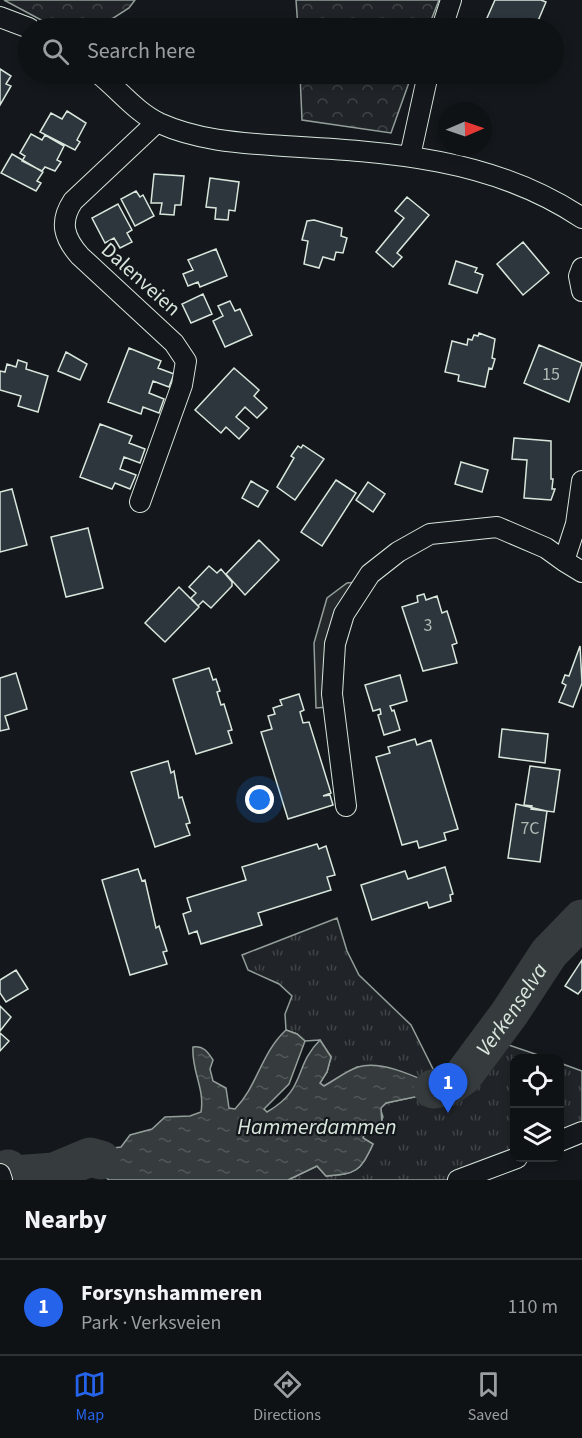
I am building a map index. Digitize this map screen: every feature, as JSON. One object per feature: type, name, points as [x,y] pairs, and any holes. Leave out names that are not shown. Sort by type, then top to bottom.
[{"type":"street","points":[[445,18],[451,0]]},
{"type":"street","points":[[0,17],[18,24]]},
{"type":"street","points":[[110,84],[157,122],[210,140],[410,156],[491,173],[550,196],[582,218]]},
{"type":"street","points":[[410,156],[426,84]]},
{"type":"street","name":"Dalenveien","points":[[140,502],[182,385],[186,361],[174,343],[69,244],[64,221],[66,211],[74,201],[157,122]]},
{"type":"street","points":[[582,268],[579,276],[582,291]]},
{"type":"street","points":[[564,561],[576,524],[582,481]]},
{"type":"street","points":[[346,806],[332,694],[335,644],[344,614],[370,574],[398,552],[430,534],[497,526],[546,548],[582,572]]},
{"type":"street","points":[[564,1139],[582,1132]]},
{"type":"street","points":[[458,1180],[510,1161]]},
{"type":"street","points":[[0,1174],[2,1180]]},
{"type":"green space","points":[[4,0],[135,0],[129,8],[114,18],[37,18]]},
{"type":"green space","points":[[296,0],[439,0],[432,18],[297,18]]},
{"type":"green space","points":[[300,84],[408,84],[391,133],[302,120]]},
{"type":"green space","points":[[337,918],[347,951],[359,975],[411,1025],[437,1077],[432,1084],[404,1074],[357,1067],[324,1086],[320,1083],[327,1072],[331,1057],[320,1040],[305,1041],[297,1034],[286,1030],[285,1014],[292,996],[279,984],[248,970],[242,955]]},
{"type":"green space","points":[[491,1039],[535,1054],[510,1054],[510,1158],[458,1180],[288,1180],[317,1166],[326,1176],[356,1170],[373,1144],[363,1138],[365,1132],[378,1128],[383,1117],[380,1108],[386,1103],[433,1093],[433,1089],[460,1077]]},
{"type":"green space","points":[[564,1064],[582,1071],[582,1127],[564,1135]]},
{"type":"shaded area","points":[[357,582],[328,707],[316,708],[314,643],[327,598],[347,583]]},
{"type":"water","name":"Hammerdammen","points":[[286,1030],[297,1034],[305,1041],[289,1084],[264,1109],[267,1112],[288,1095],[306,1059],[320,1040],[331,1057],[327,1072],[320,1083],[324,1086],[358,1067],[376,1065],[432,1084],[434,1093],[386,1103],[381,1108],[382,1124],[365,1132],[363,1138],[373,1144],[364,1161],[356,1170],[344,1174],[326,1176],[317,1166],[288,1180],[109,1180],[96,1170],[106,1149],[121,1147],[130,1135],[152,1129],[165,1117],[190,1116],[201,1112],[202,1103],[193,1047],[202,1048],[211,1057],[213,1060],[210,1069],[213,1081],[226,1088],[229,1108],[235,1109],[249,1090],[271,1049]]},
{"type":"building","points":[[495,0],[541,0],[546,2],[539,18],[487,18]]},
{"type":"building","points":[[0,69],[11,76],[6,84],[11,86],[0,105]]},
{"type":"building","points":[[67,111],[86,123],[77,140],[80,142],[75,150],[40,132],[51,113],[62,119]]},
{"type":"building","points":[[31,134],[42,140],[45,135],[64,146],[57,160],[61,162],[55,171],[45,167],[42,171],[22,161],[25,156],[20,153]]},
{"type":"building","points":[[12,154],[43,172],[37,181],[41,183],[36,191],[1,173]]},
{"type":"building","points":[[154,174],[184,176],[181,205],[175,205],[174,215],[160,214],[162,203],[151,203]]},
{"type":"building","points":[[210,178],[239,182],[235,211],[229,210],[228,220],[215,219],[216,208],[206,207]]},
{"type":"building","points":[[136,191],[140,197],[143,195],[154,216],[135,226],[121,199]]},
{"type":"building","points":[[407,197],[429,215],[397,253],[402,257],[393,267],[376,252],[404,218],[395,211]]},
{"type":"building","points":[[118,204],[132,230],[127,233],[132,242],[120,248],[114,238],[105,243],[92,218]]},
{"type":"building","points":[[314,220],[342,228],[341,236],[347,238],[343,253],[336,252],[334,260],[323,257],[319,268],[304,264],[308,241],[302,240],[307,221]]},
{"type":"building","points":[[523,242],[549,273],[523,295],[497,264]]},
{"type":"building","points":[[216,249],[227,276],[200,287],[198,282],[188,286],[183,274],[193,270],[188,260]]},
{"type":"building","points":[[456,261],[477,268],[475,272],[483,275],[477,293],[449,284]]},
{"type":"building","points":[[203,294],[212,314],[191,323],[182,304]]},
{"type":"building","points":[[230,301],[235,311],[240,309],[252,335],[225,347],[213,321],[223,316],[218,306]]},
{"type":"building","points":[[479,333],[495,339],[492,358],[495,359],[492,369],[489,368],[485,387],[458,381],[459,375],[445,372],[452,341],[467,345],[468,339],[472,340],[474,335],[478,336]]},
{"type":"building","points":[[539,345],[582,363],[569,402],[524,383]]},
{"type":"building","points":[[129,348],[161,361],[158,368],[174,374],[169,387],[153,381],[149,393],[164,399],[159,413],[143,407],[141,414],[108,402]]},
{"type":"building","points":[[66,352],[87,364],[80,380],[58,371]]},
{"type":"building","points":[[18,360],[27,363],[26,369],[48,376],[38,412],[18,406],[21,396],[0,390],[0,371],[5,372],[7,364],[16,367]]},
{"type":"building","points":[[234,368],[259,390],[254,396],[267,408],[257,418],[245,407],[236,417],[249,428],[239,439],[226,427],[221,433],[195,410]]},
{"type":"building","points":[[100,424],[132,436],[129,443],[145,449],[140,463],[124,457],[120,469],[136,475],[130,489],[115,483],[112,489],[80,477]]},
{"type":"building","points":[[514,438],[551,441],[551,479],[553,479],[552,489],[555,489],[551,500],[524,498],[527,460],[512,459]]},
{"type":"building","points":[[303,445],[324,459],[295,500],[277,487],[294,458],[291,456],[298,446],[301,448]]},
{"type":"building","points":[[461,462],[488,470],[482,492],[455,484]]},
{"type":"building","points":[[336,480],[356,493],[322,546],[301,532]]},
{"type":"building","points":[[251,481],[268,491],[258,507],[242,498]]},
{"type":"building","points":[[368,482],[385,494],[373,512],[356,500]]},
{"type":"building","points":[[12,489],[27,545],[0,552],[0,492]]},
{"type":"building","points":[[88,528],[103,588],[66,597],[51,537]]},
{"type":"building","points":[[259,540],[279,560],[245,595],[226,574]]},
{"type":"building","points":[[209,566],[217,573],[221,569],[232,582],[232,586],[211,608],[203,601],[198,606],[191,598],[196,593],[189,587]]},
{"type":"building","points":[[179,587],[199,607],[165,642],[145,623]]},
{"type":"building","points":[[424,594],[426,600],[437,596],[442,613],[447,611],[457,643],[452,645],[457,663],[423,671],[402,607],[418,602],[417,596]]},
{"type":"building","points":[[580,646],[582,683],[573,707],[559,702],[566,685],[562,683],[565,675],[569,676]]},
{"type":"building","points":[[209,668],[213,680],[216,679],[221,705],[224,704],[232,730],[228,731],[232,743],[196,754],[173,679]]},
{"type":"building","points":[[16,673],[27,709],[5,716],[9,729],[0,731],[0,678]]},
{"type":"building","points":[[400,675],[407,701],[390,706],[392,711],[394,710],[400,730],[384,735],[378,715],[381,714],[380,709],[373,711],[365,685]]},
{"type":"building","points":[[299,694],[304,710],[300,712],[303,723],[309,722],[331,793],[323,796],[330,795],[333,805],[288,819],[261,732],[272,729],[268,716],[275,714],[273,708],[282,705],[280,700]]},
{"type":"building","points":[[502,729],[548,734],[545,763],[499,757]]},
{"type":"building","points":[[415,739],[417,745],[431,740],[458,829],[444,833],[446,840],[419,848],[417,841],[402,845],[376,757],[390,753],[388,747]]},
{"type":"building","points":[[168,761],[171,773],[174,771],[179,798],[182,797],[190,823],[186,824],[190,835],[155,847],[131,772]]},
{"type":"building","points":[[530,766],[560,770],[554,812],[531,809],[532,806],[524,805]]},
{"type":"building","points":[[516,804],[547,811],[540,862],[508,858]]},
{"type":"building","points":[[317,844],[319,849],[326,846],[335,875],[327,877],[331,890],[258,913],[262,925],[201,944],[197,931],[189,934],[183,914],[191,911],[187,898],[246,880],[242,867]]},
{"type":"building","points":[[445,867],[453,894],[450,895],[451,901],[429,908],[427,902],[372,920],[361,885],[405,871],[408,879]]},
{"type":"building","points":[[138,869],[142,881],[145,880],[156,928],[159,926],[167,951],[163,952],[167,964],[130,975],[102,880]]},
{"type":"building","points":[[582,960],[582,989],[578,994],[565,986]]},
{"type":"building","points":[[16,970],[28,989],[6,1002],[0,993],[0,980]]},
{"type":"building","points":[[0,1006],[11,1017],[0,1031]]},
{"type":"building","points":[[0,1033],[9,1041],[0,1051]]},
{"type":"waterway","name":"Verkenselva","points":[[433,1089],[449,1086],[463,1076],[509,1014],[549,953],[582,919]]},
{"type":"waterway","points":[[8,1169],[14,1175],[54,1172],[90,1157],[101,1160]]},
{"type":"place","name":"Forsynshammeren","points":[[448,1113]]}]
